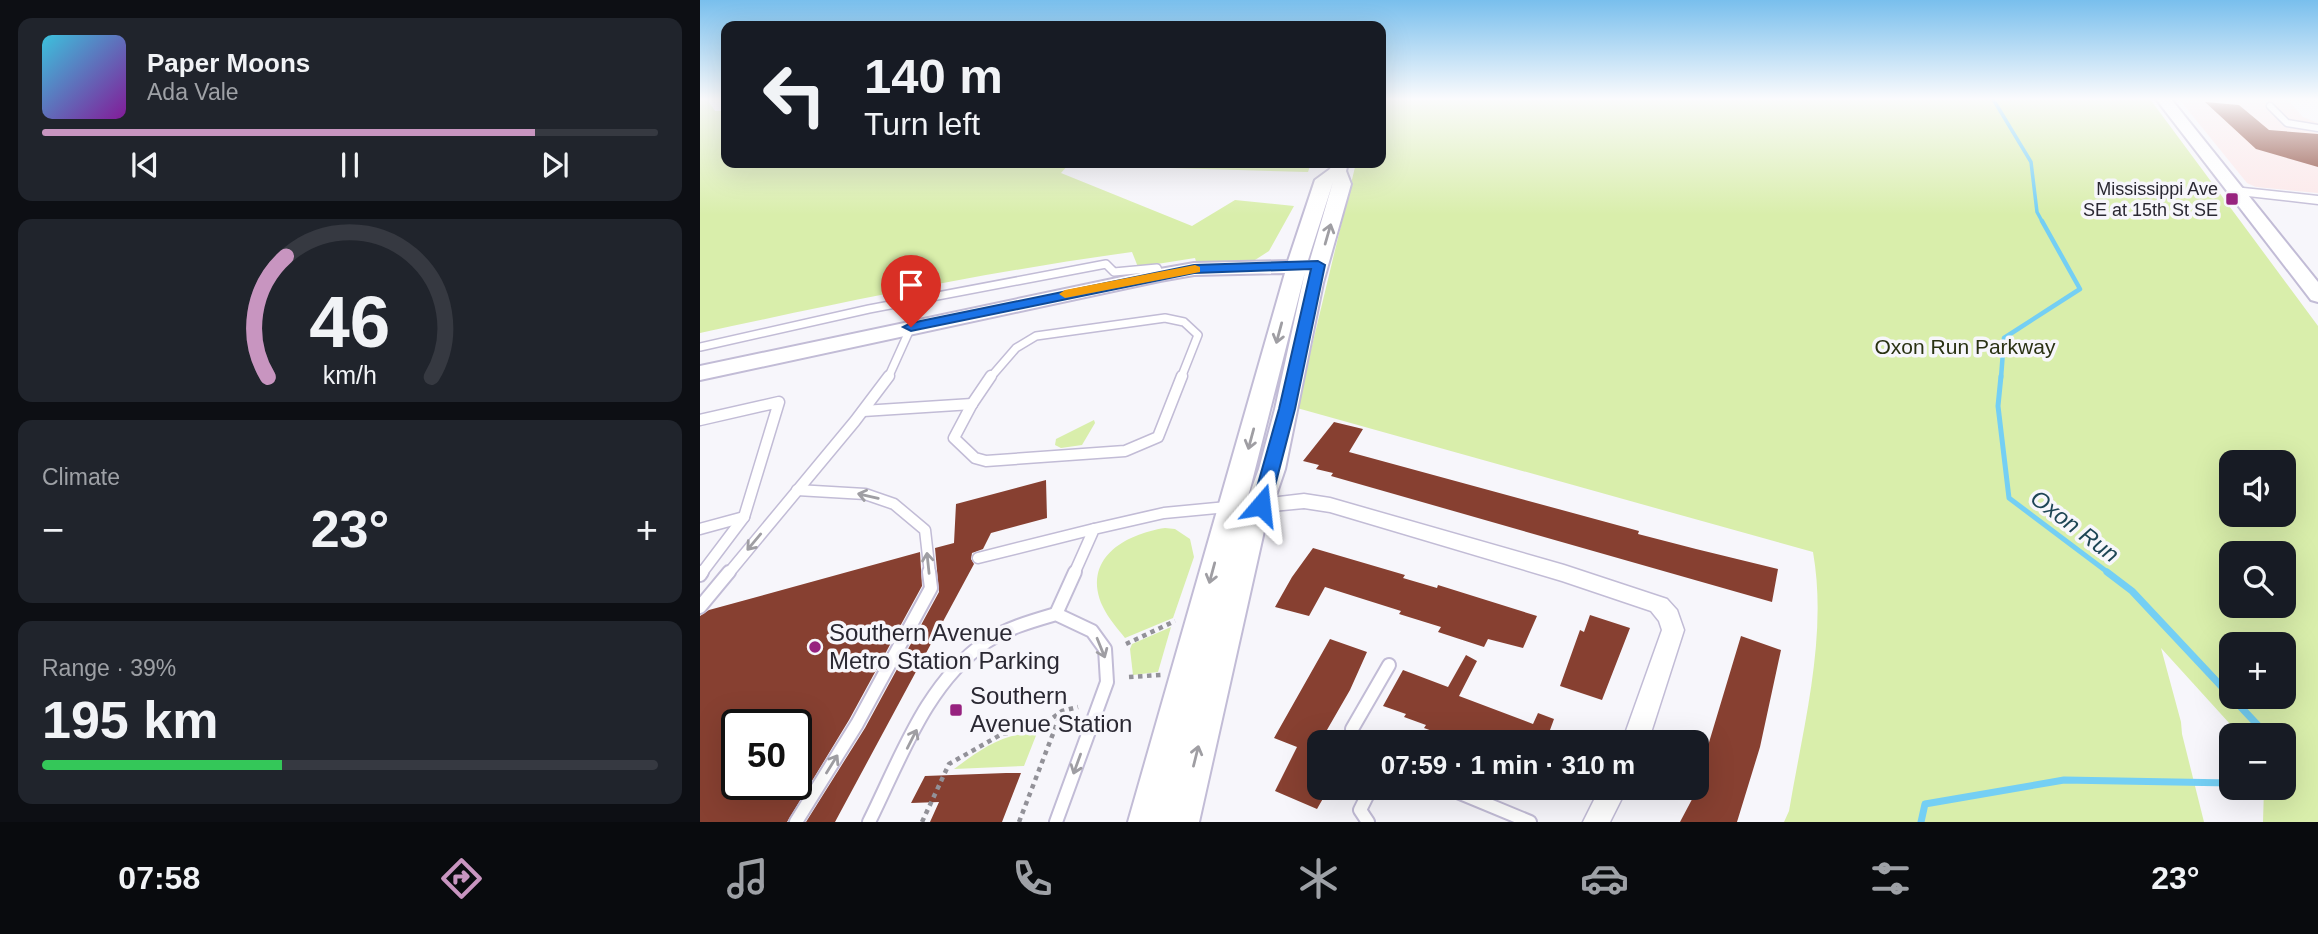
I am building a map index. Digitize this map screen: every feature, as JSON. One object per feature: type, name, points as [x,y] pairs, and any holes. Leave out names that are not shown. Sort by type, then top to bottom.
[{"type":"main road","points":[[2193,137],[2318,296]]},
{"type":"main road","points":[[1147,822],[1246,506],[1287,409],[1305,275],[1302,245],[1324,180],[1338,168]]},
{"type":"main road","points":[[1305,275],[1342,184],[1339,168]]},
{"type":"main road","points":[[1249,267],[1276,260],[1302,245]]},
{"type":"main road","points":[[700,388],[1160,275],[1194,269],[1249,267],[1305,275]]},
{"type":"main road","points":[[700,373],[1173,289],[1305,275]]},
{"type":"main road","points":[[1180,822],[1250,531],[1246,506]]},
{"type":"street","points":[[2234,191],[2318,200]]},
{"type":"street","points":[[1246,506],[1304,501],[1330,505],[1551,569],[1659,605],[1669,617],[1672,630],[1639,730]]},
{"type":"street","points":[[1596,822],[1608,800]]},
{"type":"lane","points":[[700,347],[869,309],[1106,264],[1114,272],[1157,268],[1160,275]]},
{"type":"lane","points":[[1165,318],[1184,322],[1198,335],[1158,437],[1125,451],[986,461],[975,458],[954,438],[972,404],[1006,355],[1020,343],[1036,336],[1165,318]]},
{"type":"lane","points":[[700,607],[863,411],[908,336]]},
{"type":"lane","points":[[700,420],[779,402],[744,517],[700,575]]},
{"type":"lane","points":[[863,411],[972,404]]},
{"type":"lane","points":[[796,822],[857,724],[931,588],[925,530],[894,504],[865,494],[797,489]]},
{"type":"lane","points":[[978,558],[1164,513],[1246,506]]},
{"type":"lane","points":[[700,529],[744,517]]},
{"type":"lane","points":[[1056,614],[1094,529]]},
{"type":"lane","points":[[869,822],[925,713],[957,668],[978,648],[1013,627],[1056,614],[1092,631],[1105,649],[1107,682],[1056,822]]},
{"type":"lane","points":[[1352,730],[1389,665]]},
{"type":"lane","points":[[1365,800],[1360,810],[1368,822]]},
{"type":"lane","points":[[1477,800],[1530,822]]},
{"type":"path","points":[[1126,644],[1175,621]]},
{"type":"path","points":[[1129,677],[1161,675]]},
{"type":"path","points":[[922,822],[949,764],[1002,734],[1039,728],[1062,712],[1079,707]]},
{"type":"path","points":[[1019,822],[1062,712]]},
{"type":"shaded area","points":[[2210,137],[2318,137],[2318,193],[2256,187],[2247,183]]},
{"type":"green space","points":[[700,137],[721,137],[721,168],[1065,168],[1061,173],[1192,226],[1235,200],[1294,206],[1269,251],[1255,260],[1197,265],[1195,258],[1138,267],[1132,252],[969,278],[700,333]]},
{"type":"green space","name":"Oxon Run Parkway","points":[[1386,137],[2178,137],[2318,326],[2318,822],[2263,822],[2264,800],[2296,800],[2296,723],[2229,723],[2161,648],[2204,822],[1784,822],[1789,811],[1801,747],[1816,649],[1817,584],[1813,552],[1297,408],[1355,168],[1386,168]]},
{"type":"green space","points":[[1171,168],[1309,168],[1308,172]]},
{"type":"green space","points":[[1094,420],[1095,423],[1082,445],[1061,448],[1055,445],[1056,439]]},
{"type":"green space","points":[[1165,528],[1175,529],[1190,539],[1194,557],[1173,618],[1125,638],[1103,607],[1098,590],[1098,575],[1102,562],[1122,543],[1135,536]]},
{"type":"green space","points":[[1171,627],[1158,672],[1133,675],[1130,649],[1132,644]]},
{"type":"green space","points":[[1037,733],[1024,766],[954,769],[1003,739]]},
{"type":"building","points":[[2243,137],[2318,137],[2318,167],[2256,149]]},
{"type":"building","points":[[1334,422],[1363,429],[1349,452],[1639,531],[1638,534],[1778,569],[1772,602],[1331,476],[1333,473],[1316,469],[1319,465],[1303,461]]},
{"type":"building","points":[[1046,480],[1047,518],[991,533],[983,549],[972,553],[974,564],[835,822],[806,822],[865,728],[939,592],[935,548],[954,543],[956,504]]},
{"type":"building","points":[[1313,548],[1405,575],[1403,578],[1437,588],[1438,585],[1537,616],[1523,648],[1488,639],[1484,647],[1438,632],[1441,627],[1399,614],[1401,611],[1325,587],[1309,616],[1275,607]]},
{"type":"building","points":[[920,552],[922,586],[849,720],[812,781],[812,709],[721,709],[721,800],[800,800],[787,822],[700,822],[700,616],[709,610]]},
{"type":"building","points":[[1590,615],[1630,628],[1602,700],[1560,686],[1580,630],[1584,632]]},
{"type":"building","points":[[1741,636],[1781,650],[1760,747],[1737,822],[1680,822],[1692,800],[1709,800],[1709,742]]},
{"type":"building","points":[[1330,639],[1367,652],[1350,690],[1327,730],[1307,730],[1307,800],[1322,800],[1317,809],[1275,791],[1297,747],[1274,738]]},
{"type":"building","points":[[1466,655],[1477,661],[1459,696],[1533,724],[1538,713],[1554,719],[1550,730],[1430,730],[1424,728],[1426,725],[1404,717],[1406,714],[1383,706],[1403,670],[1448,687]]},
{"type":"building","points":[[1021,773],[1002,822],[930,822],[939,802],[911,803],[925,776]]},
{"type":"waterway","name":"Oxon Run","points":[[2016,137],[2031,162],[2037,212],[2043,223]]},
{"type":"waterway","name":"Oxon Run","points":[[2001,378],[2004,338],[2080,289],[2042,221]]},
{"type":"waterway","name":"Oxon Run","points":[[2001,376],[1998,406],[2009,498],[2110,574]]},
{"type":"waterway","name":"Oxon Run","points":[[2107,572],[2132,591],[2256,723]]},
{"type":"waterway","name":"Oxon Run","points":[[1921,822],[1925,804],[2064,780],[2219,783]]},
{"type":"slow traffic","points":[[1065,294],[1195,269]]},
{"type":"place","name":"Mississippi Ave SE at 15th St SE","points":[[2232,199]]},
{"type":"place","name":"Southern Avenue Metro Station Parking","points":[[815,647]]},
{"type":"place","name":"Southern Avenue Station","points":[[956,710]]},
{"type":"route","points":[[911,327],[1194,269],[1318,265],[1287,409],[1261,505]]}]
